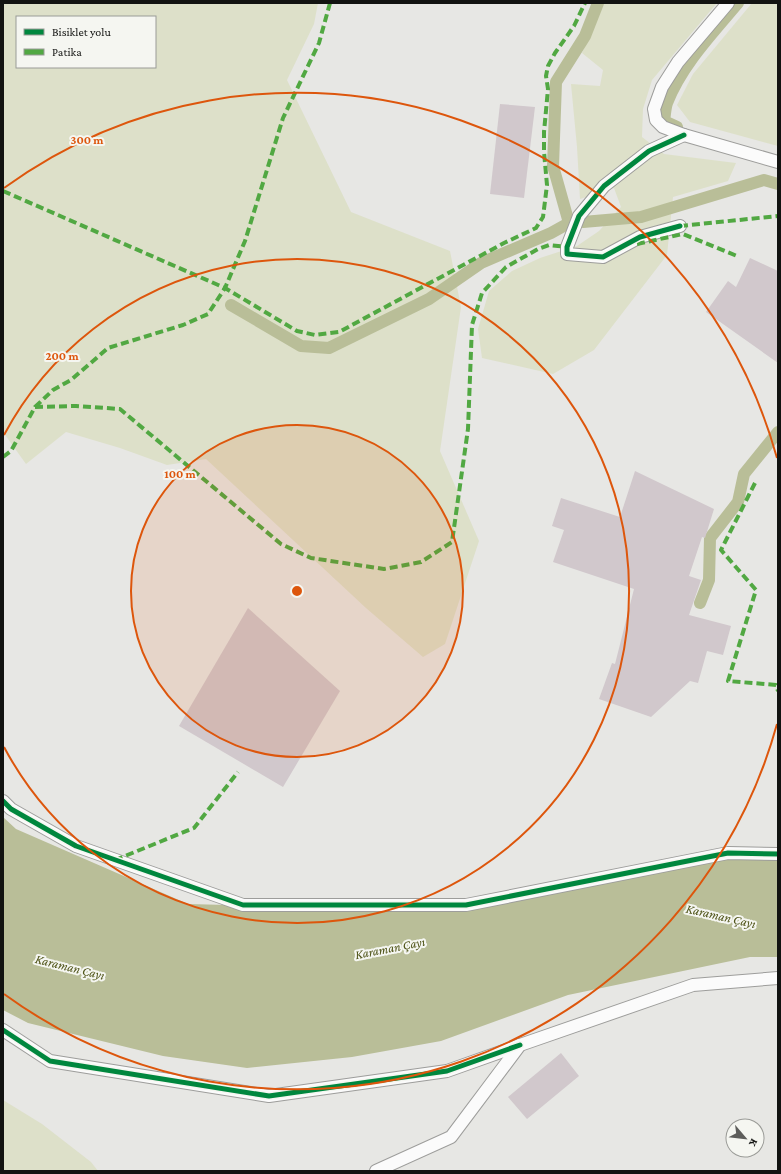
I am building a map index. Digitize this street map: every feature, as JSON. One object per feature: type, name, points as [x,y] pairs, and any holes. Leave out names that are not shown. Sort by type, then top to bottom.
[{"type":"street","points":[[728,3],[678,62],[662,87],[654,109],[656,120],[663,127],[684,135],[778,162]]},
{"type":"street","points":[[680,226],[640,237],[603,257],[567,254],[567,247],[579,216],[604,186],[648,151],[684,135]]},
{"type":"street","points":[[3,801],[11,809],[76,846],[243,906],[466,905],[728,853],[778,854]]},
{"type":"street","points":[[3,1030],[50,1061],[269,1096],[447,1071],[693,985],[778,978]]},
{"type":"street","points":[[376,1171],[451,1137],[520,1045]]},
{"type":"shaded area","points":[[3,3],[318,3],[314,24],[287,80],[351,212],[450,251],[461,307],[440,451],[479,541],[445,644],[423,657],[366,608],[206,459],[167,465],[120,448],[66,432],[26,464],[3,432]]},
{"type":"shaded area","points":[[603,3],[717,3],[652,80],[643,109],[642,137],[664,154],[736,163],[728,181],[673,197],[667,255],[594,350],[553,374],[482,358],[478,329],[489,291],[512,271],[540,258],[577,246],[599,231],[621,207],[614,188],[580,199],[571,84],[600,86],[603,70],[582,53]]},
{"type":"shaded area","points":[[752,3],[778,3],[778,146],[690,122],[677,105],[693,74]]},
{"type":"shaded area","points":[[3,1100],[42,1124],[91,1162],[98,1171],[3,1171]]},
{"type":"water","name":"Karaman Çayı","points":[[3,817],[16,829],[188,904],[439,910],[778,849],[778,957],[750,957],[568,995],[441,1041],[352,1057],[247,1068],[163,1056],[28,1023],[3,1010]]},
{"type":"building","points":[[500,104],[535,107],[524,198],[490,194]]},
{"type":"building","points":[[750,258],[778,271],[778,363],[706,312],[728,281],[736,287]]},
{"type":"building","points":[[635,471],[714,509],[705,538],[702,537],[689,576],[701,580],[689,615],[731,626],[723,655],[707,651],[698,683],[690,681],[651,717],[599,699],[612,663],[615,664],[634,589],[553,562],[564,530],[552,526],[561,498],[620,517]]},
{"type":"building","points":[[248,608],[340,691],[283,787],[179,726]]},
{"type":"building","points":[[561,1053],[579,1076],[527,1119],[508,1097]]},
{"type":"waterway","points":[[569,223],[553,166],[556,82],[585,36],[598,3]]},
{"type":"waterway","points":[[677,127],[664,121],[667,103],[673,89],[698,50],[738,3]]},
{"type":"waterway","points":[[583,222],[641,217],[764,180],[778,184]]},
{"type":"waterway","points":[[231,305],[301,346],[329,348],[429,299],[481,263],[551,233],[569,223]]},
{"type":"waterway","points":[[700,603],[709,580],[710,538],[738,502],[744,474],[778,432]]},
{"type":"marked path","points":[[3,457],[11,451],[35,407],[53,390],[71,380],[108,348],[183,325],[208,314],[225,288],[245,241],[283,118],[319,43],[330,3]]},
{"type":"marked path","points":[[3,191],[225,288],[297,331],[315,335],[339,332],[504,243],[536,228],[543,217],[547,185],[544,132],[548,89],[546,76],[548,66],[555,53],[574,26],[585,3]]},
{"type":"marked path","points":[[680,226],[778,216]]},
{"type":"marked path","points":[[637,244],[683,234],[737,256]]},
{"type":"marked path","points":[[35,407],[76,406],[120,409],[281,544],[311,558],[384,569],[421,562],[452,542],[468,429],[472,325],[482,293],[506,267],[538,249],[549,245],[567,247]]},
{"type":"marked path","points":[[755,483],[721,550],[756,590],[728,681],[776,685],[778,691]]},
{"type":"marked path","points":[[115,860],[194,828],[238,772]]},
{"type":"cycle path","points":[[680,226],[640,237],[603,257],[567,254],[567,247],[579,216],[604,186],[649,151],[684,135]]},
{"type":"cycle path","points":[[3,801],[11,809],[76,846],[243,905],[466,905],[728,853],[778,854]]},
{"type":"cycle path","points":[[3,1030],[50,1061],[269,1096],[447,1071],[520,1045]]}]
